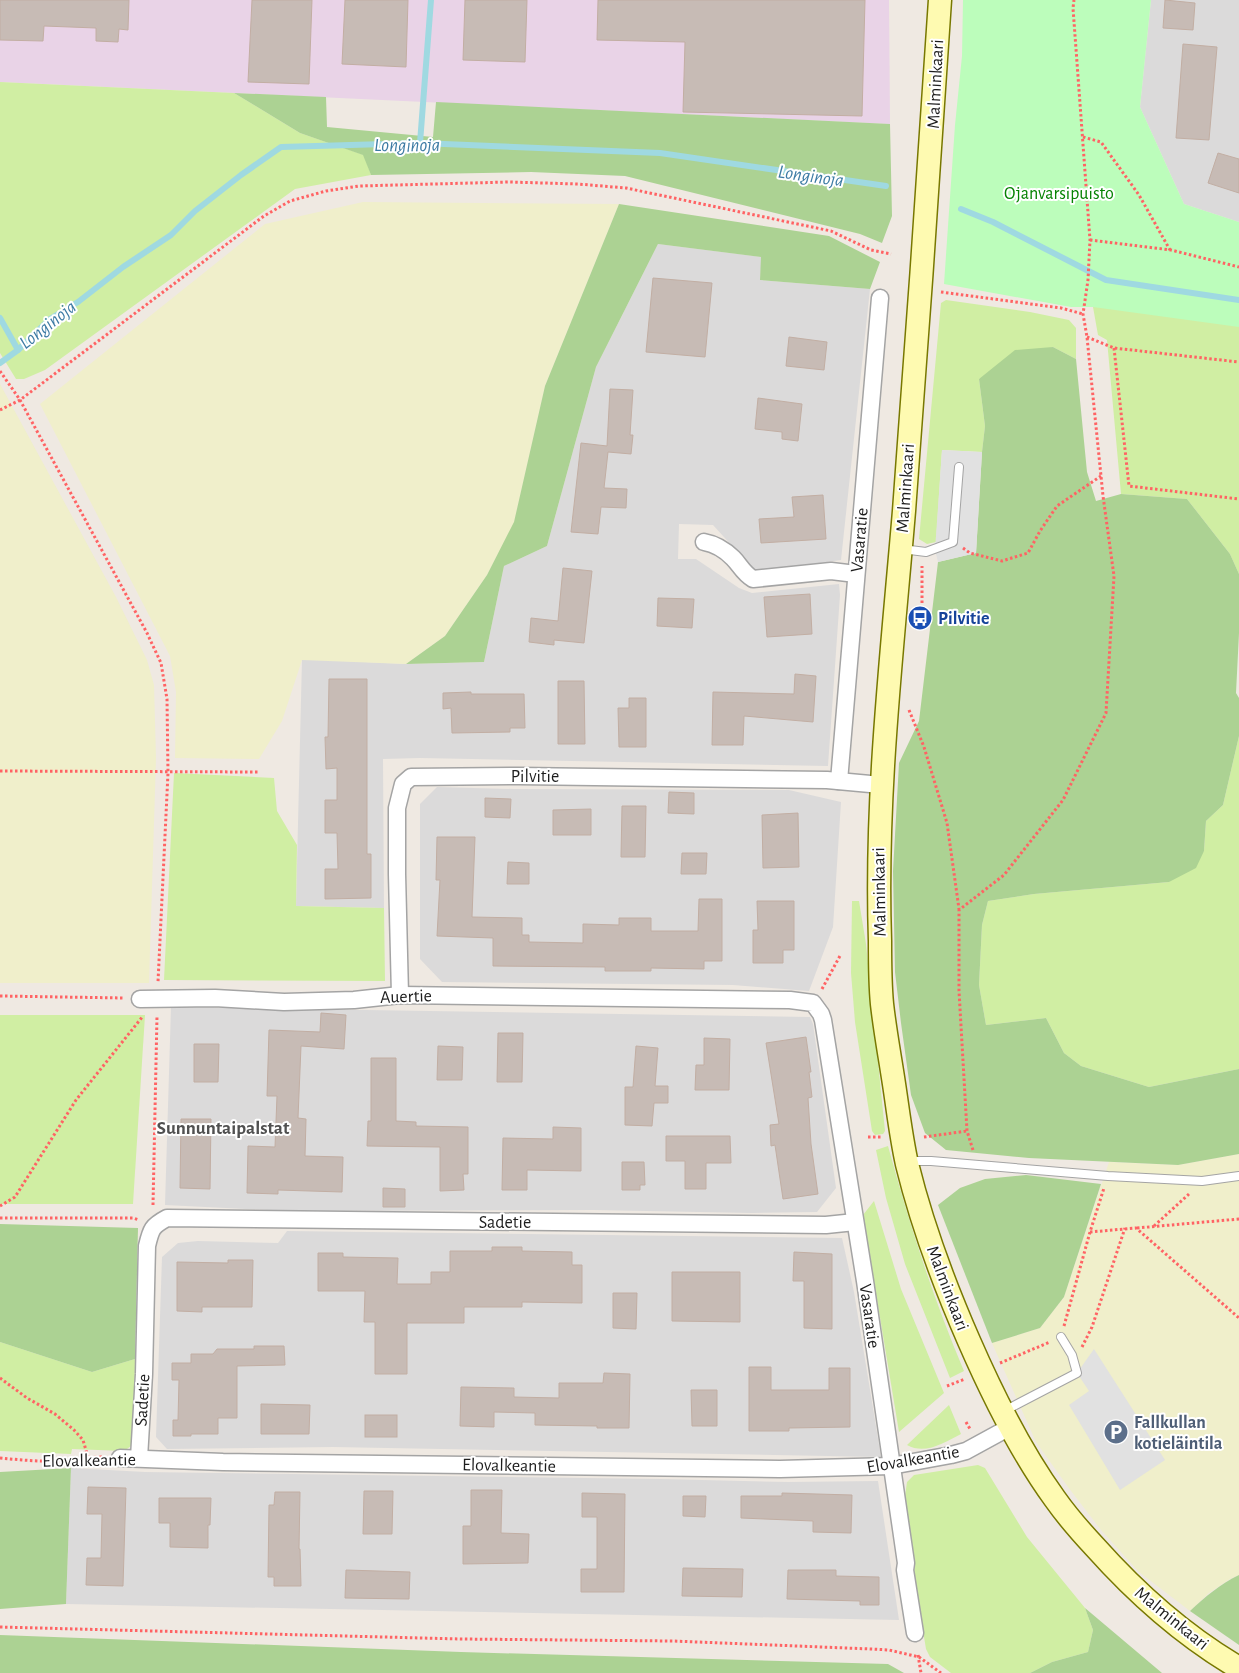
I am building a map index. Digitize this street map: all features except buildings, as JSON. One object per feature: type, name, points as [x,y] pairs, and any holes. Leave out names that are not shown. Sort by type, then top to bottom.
[{"type":"main road","name":"Malminkaari","points":[[940,0],[901,549],[886,707],[881,785],[878,888],[882,1003],[906,1161],[922,1219],[950,1297],[982,1371],[1006,1420],[1055,1500],[1108,1561],[1163,1615],[1239,1668]]},
{"type":"street","name":"Vasaratie","points":[[838,781],[880,298]]},
{"type":"street","points":[[704,542],[715,544],[733,558],[744,573],[753,579],[830,571],[856,574]]},
{"type":"street","name":"Pilvitie","points":[[400,995],[397,808],[402,784],[410,777],[631,777],[838,781],[881,785]]},
{"type":"street","name":"Auertie","points":[[140,998],[215,998],[284,1002],[354,1000],[400,995],[790,1000],[813,1003]]},
{"type":"street","name":"Vasaratie","points":[[813,1003],[823,1020],[865,1281],[915,1633]]},
{"type":"street","name":"Sadetie","points":[[139,1458],[144,1374],[147,1246],[150,1232],[156,1224],[167,1218],[826,1225],[855,1222]]},
{"type":"street","name":"Elovalkeantie","points":[[120,1458],[214,1462],[780,1469],[891,1466],[966,1451],[1006,1420]]},
{"type":"lane","points":[[901,549],[926,552],[952,542],[959,467]]},
{"type":"lane","points":[[906,1161],[931,1161],[1108,1176],[1202,1181],[1239,1176]]},
{"type":"lane","points":[[1006,1420],[1077,1373],[1072,1355],[1061,1337]]},
{"type":"path","points":[[959,910],[1004,875],[1063,800],[1106,713],[1114,576],[1083,314],[1090,260],[1090,240],[1073,8],[1074,0]]},
{"type":"path","points":[[1083,137],[1101,142],[1139,195],[1171,250]]},
{"type":"path","points":[[0,410],[20,400],[264,216],[290,201],[326,191],[359,186],[509,182],[626,188],[831,231],[871,250],[891,254]]},
{"type":"path","points":[[1090,240],[1171,250],[1239,267]]},
{"type":"path","points":[[941,292],[1061,308],[1083,314]]},
{"type":"path","points":[[1087,337],[1114,348],[1239,362]]},
{"type":"path","points":[[1114,348],[1129,486],[1239,499]]},
{"type":"path","points":[[0,371],[20,400],[147,633],[161,663],[167,699],[168,773]]},
{"type":"path","points":[[952,542],[970,553],[1002,561],[1028,553],[1057,506],[1101,476]]},
{"type":"path","points":[[922,603],[922,565],[926,552]]},
{"type":"path","points":[[908,710],[924,747],[946,823],[959,910],[959,991],[967,1131],[977,1165]]},
{"type":"path","points":[[0,771],[259,772]]},
{"type":"path","points":[[813,1003],[841,954]]},
{"type":"path","points":[[0,996],[140,998]]},
{"type":"path","points":[[0,1206],[15,1197],[76,1100],[158,998]]},
{"type":"path","points":[[926,1137],[967,1131]]},
{"type":"path","points":[[997,1364],[1061,1337],[1090,1232],[1108,1176]]},
{"type":"path","points":[[1154,1226],[1202,1181]]},
{"type":"path","points":[[0,1218],[133,1218],[156,1224]]},
{"type":"path","points":[[1090,1232],[1239,1219]]},
{"type":"path","points":[[1072,1355],[1082,1347],[1092,1327],[1125,1228]]},
{"type":"path","points":[[1136,1228],[1239,1318]]},
{"type":"path","points":[[0,1378],[27,1398],[55,1414],[74,1430],[83,1440],[88,1457]]},
{"type":"path","name":"Elovalkeantie","points":[[0,1458],[56,1461],[88,1457],[120,1458]]},
{"type":"path","points":[[0,1627],[460,1639],[673,1641],[872,1649],[889,1650],[919,1656],[941,1673]]},
{"type":"path","points":[[919,1656],[921,1673]]},
{"type":"shaded area","points":[[0,0],[889,0],[890,124],[0,82]]},
{"type":"shaded area","points":[[1151,0],[1239,0],[1239,222],[1184,204],[1140,107]]},
{"type":"shaded area","points":[[658,244],[762,257],[760,280],[870,289],[841,560],[770,570],[754,570],[713,525],[679,524],[678,559],[696,559],[739,588],[752,593],[839,584],[840,595],[828,766],[420,758],[383,759],[384,908],[296,906],[302,659],[406,664],[484,662],[504,566],[547,546],[596,367]]},
{"type":"shaded area","points":[[942,450],[982,452],[976,553],[938,562],[935,550]]},
{"type":"shaded area","points":[[437,787],[789,790],[841,802],[833,927],[809,991],[733,985],[442,982],[420,959],[420,804]]},
{"type":"shaded area","points":[[171,1007],[810,1017],[813,1024],[836,1188],[817,1212],[752,1213],[594,1210],[288,1211],[165,1205]]},
{"type":"shaded area","points":[[287,1231],[842,1238],[854,1292],[881,1457],[333,1447],[167,1449],[156,1437],[162,1257],[178,1243],[198,1241],[278,1243]]},
{"type":"shaded area","name":"Fallkullan kotieläintila","points":[[1094,1349],[1165,1460],[1120,1490],[1069,1405],[1089,1391],[1077,1373]]},
{"type":"shaded area","points":[[71,1468],[145,1472],[788,1482],[878,1481],[899,1620],[66,1604]]},
{"type":"green space","name":"Ojanvarsipuisto","points":[[963,0],[1151,0],[1140,107],[1184,204],[1239,222],[1239,327],[1093,307],[1071,307],[944,284],[955,125],[962,56]]},
{"type":"green space","points":[[0,82],[234,93],[300,133],[364,155],[371,175],[295,189],[45,370],[24,379],[16,379],[0,353]]},
{"type":"green space","points":[[234,93],[326,97],[327,127],[433,137],[436,102],[890,124],[892,216],[882,243],[860,234],[625,176],[531,172],[371,175],[363,155],[300,133]]},
{"type":"green space","points":[[363,202],[619,204],[545,386],[514,523],[487,575],[445,636],[406,664],[302,660],[282,721],[259,759],[175,758],[176,692],[170,656],[40,404],[265,224]]},
{"type":"green space","points":[[619,204],[829,236],[880,262],[870,289],[760,280],[761,257],[658,244],[596,367],[547,546],[504,566],[484,662],[406,664],[445,636],[487,575],[514,522],[545,386]]},
{"type":"green space","points":[[1239,276],[1239,574],[1230,554],[1187,499],[1121,494],[1107,340],[1098,335],[1093,307]]},
{"type":"green space","points":[[946,300],[1030,312],[1069,320],[1076,328],[1076,359],[1053,347],[979,379],[985,426],[982,452],[942,450],[936,542],[927,544],[919,539],[941,303]]},
{"type":"green space","points":[[1053,347],[1076,359],[1087,472],[1096,501],[1121,494],[1187,499],[1230,554],[1239,574],[1236,693],[1239,698],[1239,736],[1223,805],[1206,821],[1204,851],[1196,868],[1169,882],[1034,894],[988,901],[982,925],[979,985],[986,1025],[1046,1018],[1064,1053],[1081,1066],[1149,1087],[1239,1069],[1239,1154],[1178,1165],[1029,1158],[946,1150],[925,1133],[911,1095],[895,972],[893,871],[899,763],[919,721],[938,562],[976,553],[985,426],[979,379],[1015,350]]},
{"type":"green space","points":[[0,384],[116,597],[147,660],[154,685],[156,758],[149,983],[0,983]]},
{"type":"green space","points":[[1239,736],[1239,1069],[1149,1087],[1081,1066],[1064,1053],[1046,1018],[986,1025],[979,985],[982,925],[988,901],[1034,894],[1169,882],[1204,851],[1206,821],[1223,805]]},
{"type":"green space","points":[[174,773],[274,778],[277,811],[297,845],[296,906],[384,908],[385,981],[164,980]]},
{"type":"green space","points":[[852,901],[859,901],[866,944],[885,1131],[883,1134],[875,1135],[872,1131],[855,1022],[851,973]]},
{"type":"green space","points":[[0,1015],[145,1015],[133,1204],[0,1204]]},
{"type":"green space","points":[[888,1146],[922,1260],[964,1371],[950,1378],[905,1264],[886,1198],[876,1150]]},
{"type":"green space","points":[[1239,1154],[1239,1575],[1209,1593],[1190,1611],[1139,1572],[1101,1530],[1068,1487],[1036,1442],[992,1343],[1040,1328],[1064,1297],[1109,1162],[1178,1165]]},
{"type":"green space","points":[[1026,1175],[1101,1184],[1064,1297],[1040,1328],[992,1343],[938,1205],[960,1188],[985,1179]]},
{"type":"green space","points":[[874,1201],[901,1289],[944,1393],[899,1432],[863,1215]]},
{"type":"green space","points":[[0,1224],[138,1228],[135,1359],[92,1372],[0,1342]]},
{"type":"green space","points":[[0,1342],[92,1372],[135,1359],[134,1444],[124,1451],[72,1449],[71,1454],[0,1451]]},
{"type":"green space","points":[[949,1405],[961,1434],[934,1447],[921,1449],[907,1445]]},
{"type":"green space","points":[[978,1465],[985,1468],[1027,1537],[1085,1608],[1093,1630],[1088,1652],[1052,1662],[1030,1673],[951,1673],[930,1657],[926,1649],[913,1570],[915,1567],[905,1496],[907,1482],[914,1475]]},
{"type":"green space","points":[[71,1468],[66,1604],[0,1609],[0,1472]]},
{"type":"green space","points":[[1239,1575],[1239,1645],[1190,1611],[1225,1582]]},
{"type":"green space","points":[[1085,1608],[1162,1673],[1030,1673],[1052,1662],[1088,1652],[1093,1630]]},
{"type":"green space","points":[[0,1635],[461,1652],[888,1664],[904,1673],[0,1673]]},
{"type":"waterway","points":[[420,143],[431,0]]},
{"type":"waterway","name":"Longinoja","points":[[0,363],[18,350],[50,319],[78,302],[123,267],[171,235],[195,211],[281,147],[420,143],[660,153],[886,186]]},
{"type":"waterway","name":"Longinoja","points":[[961,209],[993,222],[1106,280],[1239,300]]},
{"type":"waterway","points":[[0,318],[18,350]]},
{"type":"place","name":"Pilvitie","points":[[920,618]]},
{"type":"place","name":"Fallkullan kotieläintila","points":[[1116,1432]]},
{"type":"district","name":"Sunnuntaipalstat","points":[[223,1127]]}]
